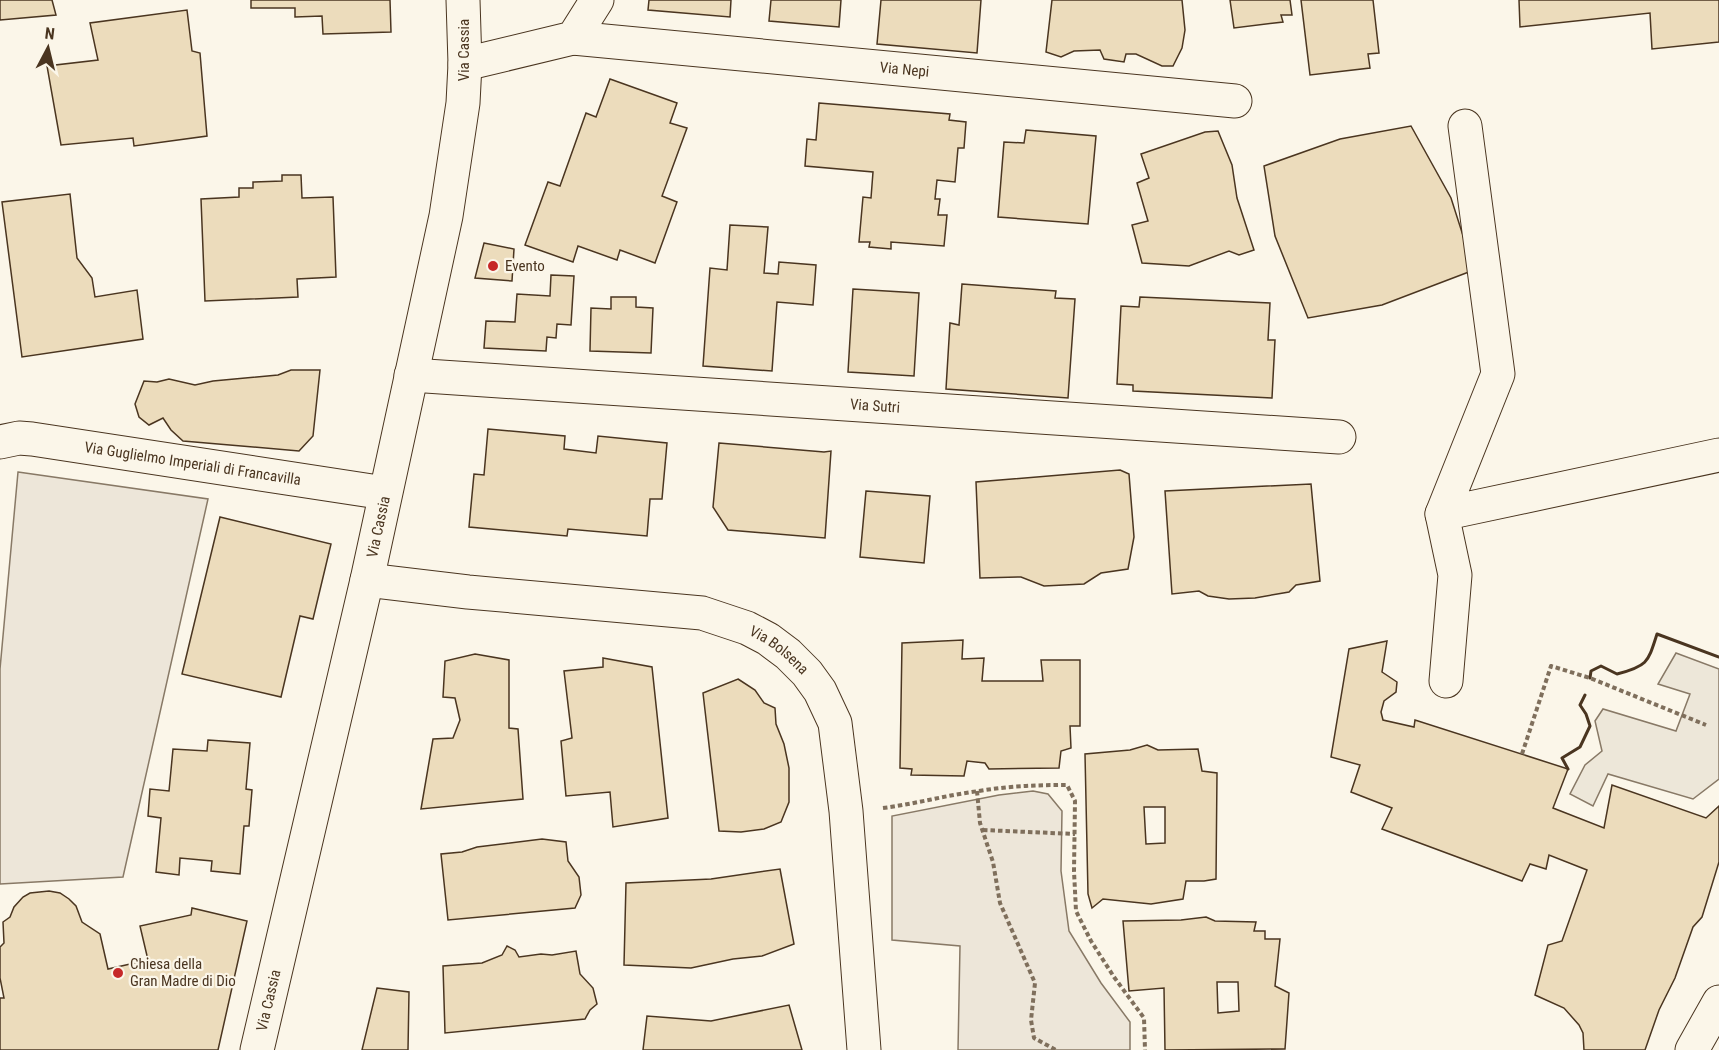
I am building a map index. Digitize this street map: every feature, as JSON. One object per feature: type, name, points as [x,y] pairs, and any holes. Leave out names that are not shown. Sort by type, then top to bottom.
[{"type":"street","name":"Via Cassia","points":[[257,1050],[367,580],[453,175],[463,103],[465,64],[463,0]]},
{"type":"street","points":[[573,38],[597,0]]},
{"type":"street","name":"Via Nepi","points":[[465,64],[573,38],[1235,101]]},
{"type":"street","points":[[1446,681],[1455,574],[1442,514],[1498,374],[1465,126]]},
{"type":"street","name":"Via Sutri","points":[[411,375],[1339,438]]},
{"type":"street","name":"Via Guglielmo Imperiali di Francavilla","points":[[0,442],[19,438],[33,439],[385,493]]},
{"type":"street","points":[[1442,514],[1719,455]]},
{"type":"street","name":"Via Bolsena","points":[[367,580],[468,592],[702,613],[747,628],[768,639],[788,654],[807,673],[830,709],[838,737],[846,811],[864,1050]]},
{"type":"street","points":[[1692,1050],[1719,1002]]},
{"type":"path","points":[[1522,754],[1551,666],[1590,678],[1706,725]]},
{"type":"path","points":[[846,811],[911,805],[977,791],[1028,784],[1067,785],[1075,801],[1077,911],[1091,941],[1144,1018],[1145,1050]]},
{"type":"path","points":[[977,791],[980,823],[993,862],[1000,903],[1035,983],[1031,1020],[1034,1038],[1056,1050]]},
{"type":"path","points":[[983,830],[1075,834]]},
{"type":"shaded area","points":[[18,472],[208,499],[123,877],[0,884],[0,669]]},
{"type":"shaded area","points":[[1676,653],[1719,669],[1719,779],[1693,799],[1608,774],[1593,806],[1570,794],[1585,765],[1602,751],[1595,721],[1603,709],[1676,731],[1690,694],[1658,684]]},
{"type":"shaded area","points":[[1033,791],[1048,794],[1062,811],[1061,871],[1069,931],[1101,983],[1130,1022],[1130,1050],[958,1050],[960,946],[892,940],[892,816],[999,795]]},
{"type":"building","points":[[0,0],[52,0],[56,15],[0,20]]},
{"type":"building","points":[[251,0],[390,0],[391,32],[323,34],[322,16],[295,17],[295,8],[251,8]]},
{"type":"building","points":[[649,0],[731,0],[730,17],[648,10]]},
{"type":"building","points":[[771,0],[841,0],[839,27],[769,21]]},
{"type":"building","points":[[881,0],[981,0],[977,53],[877,44]]},
{"type":"building","points":[[1052,0],[1182,0],[1185,30],[1182,48],[1173,66],[1162,66],[1136,54],[1126,54],[1124,62],[1104,59],[1100,50],[1074,51],[1061,57],[1046,52]]},
{"type":"building","points":[[1230,0],[1290,0],[1292,15],[1281,15],[1283,22],[1234,28]]},
{"type":"building","points":[[1301,0],[1373,0],[1379,53],[1368,54],[1370,68],[1310,75]]},
{"type":"building","points":[[1519,0],[1719,0],[1719,42],[1652,49],[1650,13],[1520,27]]},
{"type":"building","points":[[187,10],[192,51],[200,53],[207,136],[134,146],[133,138],[61,145],[47,66],[98,60],[90,23]]},
{"type":"building","points":[[610,79],[677,103],[670,123],[687,128],[662,196],[677,202],[655,263],[620,250],[617,260],[578,246],[573,262],[525,245],[548,182],[560,186],[586,113],[596,117]]},
{"type":"building","points":[[819,103],[950,114],[949,120],[966,122],[964,148],[958,148],[955,182],[937,180],[935,199],[940,199],[938,215],[947,215],[944,246],[891,242],[891,249],[869,247],[870,242],[859,242],[863,197],[871,198],[873,172],[805,166],[807,139],[816,140]]},
{"type":"building","points":[[1411,126],[1451,198],[1474,270],[1382,305],[1308,318],[1275,236],[1264,166],[1340,139]]},
{"type":"building","points":[[1026,130],[1096,136],[1088,224],[998,217],[1004,142],[1024,143]]},
{"type":"building","points":[[1218,131],[1232,165],[1237,198],[1254,250],[1239,255],[1229,251],[1189,266],[1142,263],[1132,225],[1148,221],[1137,183],[1149,178],[1141,154],[1205,132]]},
{"type":"building","points":[[282,175],[301,175],[302,198],[333,197],[336,277],[297,279],[298,297],[205,301],[201,199],[239,197],[239,188],[253,188],[253,182],[282,181]]},
{"type":"building","points":[[70,194],[77,258],[92,278],[95,297],[137,290],[143,339],[22,357],[2,202]]},
{"type":"building","points":[[730,225],[768,227],[764,273],[778,274],[779,262],[816,265],[813,305],[777,302],[772,371],[703,366],[710,268],[727,270]]},
{"type":"building","points":[[484,243],[514,249],[512,281],[475,278]]},
{"type":"building","points":[[551,275],[574,276],[571,325],[557,324],[556,338],[547,337],[546,351],[484,348],[486,321],[515,322],[517,294],[550,296]]},
{"type":"building","points":[[962,284],[1056,291],[1055,298],[1075,299],[1068,398],[946,389],[950,323],[959,325]]},
{"type":"building","points":[[853,289],[919,293],[914,376],[848,372]]},
{"type":"building","points":[[611,297],[636,297],[636,307],[653,308],[651,353],[590,351],[591,308],[611,309]]},
{"type":"building","points":[[1140,297],[1270,303],[1268,340],[1275,340],[1272,398],[1133,391],[1133,385],[1117,384],[1121,306],[1139,307]]},
{"type":"building","points":[[291,370],[320,370],[313,436],[299,451],[183,441],[171,430],[163,418],[149,425],[139,417],[135,404],[144,381],[157,382],[169,379],[195,385],[213,381],[278,375]]},
{"type":"building","points":[[488,429],[565,436],[564,449],[596,453],[598,436],[667,443],[662,499],[650,499],[647,536],[568,529],[567,536],[469,527],[474,474],[484,475]]},
{"type":"building","points":[[719,443],[831,451],[825,538],[728,530],[713,507]]},
{"type":"building","points":[[1120,470],[1129,474],[1134,537],[1128,569],[1101,573],[1084,584],[1044,586],[1021,577],[980,578],[976,482]]},
{"type":"building","points":[[1311,484],[1320,581],[1296,585],[1289,592],[1255,598],[1229,599],[1208,596],[1199,591],[1172,594],[1165,491]]},
{"type":"building","points":[[866,491],[930,496],[924,563],[860,557]]},
{"type":"building","points":[[220,517],[331,544],[313,619],[300,616],[281,697],[182,674]]},
{"type":"building","points":[[963,640],[962,659],[984,658],[982,681],[1043,681],[1041,660],[1080,660],[1080,726],[1070,726],[1071,748],[1061,751],[1059,768],[989,769],[985,763],[967,761],[964,776],[911,775],[912,769],[900,768],[902,643]]},
{"type":"building","points":[[1387,641],[1382,672],[1397,682],[1396,692],[1384,701],[1381,712],[1383,720],[1414,727],[1415,720],[1568,769],[1553,808],[1604,828],[1612,785],[1706,818],[1719,806],[1719,862],[1702,917],[1693,927],[1645,1050],[1584,1050],[1583,1033],[1564,1008],[1535,995],[1548,945],[1562,941],[1587,870],[1549,855],[1546,869],[1530,864],[1522,881],[1382,829],[1392,808],[1351,792],[1360,765],[1331,757],[1349,649]]},
{"type":"building","points":[[475,654],[509,660],[509,728],[518,729],[523,799],[421,809],[433,739],[453,738],[460,720],[455,698],[443,697],[445,661]]},
{"type":"building","points":[[603,658],[652,667],[668,818],[613,827],[610,792],[566,796],[561,741],[572,738],[564,671],[603,667]]},
{"type":"building","points":[[738,679],[755,690],[764,703],[775,708],[776,724],[784,744],[789,768],[789,802],[781,822],[764,829],[741,832],[719,831],[703,693]]},
{"type":"building","points":[[208,740],[250,743],[246,789],[252,790],[249,826],[244,826],[240,874],[211,871],[212,861],[180,858],[179,875],[156,872],[161,818],[148,816],[150,789],[169,791],[173,749],[207,751]]},
{"type":"building","points":[[1147,745],[1158,750],[1198,749],[1202,771],[1217,773],[1216,879],[1186,881],[1183,899],[1151,904],[1103,899],[1092,908],[1088,894],[1085,754],[1130,750]],"holes":[[[1144,807],[1165,807],[1165,843],[1146,844]]]},
{"type":"building","points":[[542,839],[566,842],[568,861],[579,877],[581,895],[575,908],[448,920],[441,854]]},
{"type":"building","points":[[780,869],[794,944],[762,956],[733,959],[691,968],[624,965],[626,883],[711,879]]},
{"type":"building","name":"Chiesa della Gran Madre di Dio","points":[[49,891],[60,893],[69,899],[76,906],[82,922],[100,934],[108,969],[148,960],[140,926],[191,915],[192,908],[247,921],[218,1050],[0,1050],[0,998],[4,998],[0,978],[0,947],[4,943],[3,922],[10,917],[14,907],[23,897],[30,893]]},
{"type":"building","points":[[1206,917],[1215,921],[1256,922],[1254,931],[1265,931],[1265,939],[1280,939],[1275,986],[1289,993],[1285,1049],[1165,1050],[1164,988],[1129,991],[1123,921]],"holes":[[[1217,982],[1238,982],[1239,1011],[1218,1013]]]},
{"type":"building","points":[[507,946],[515,950],[519,957],[576,951],[580,974],[593,988],[597,1004],[585,1019],[445,1033],[443,966],[482,963],[502,955]]},
{"type":"building","points":[[377,988],[409,992],[408,1050],[362,1050]]},
{"type":"building","points":[[789,1005],[802,1050],[643,1050],[647,1016],[711,1021]]},
{"type":"wall","points":[[1590,678],[1591,671],[1601,666],[1617,674],[1641,665],[1649,657],[1657,634],[1719,657]]},
{"type":"wall","points":[[1568,769],[1562,758],[1580,747],[1590,726],[1580,705],[1585,695]]},
{"type":"place","name":"Evento","points":[[493,266]]},
{"type":"place","name":"Chiesa della Gran Madre di Dio","points":[[118,973]]}]
